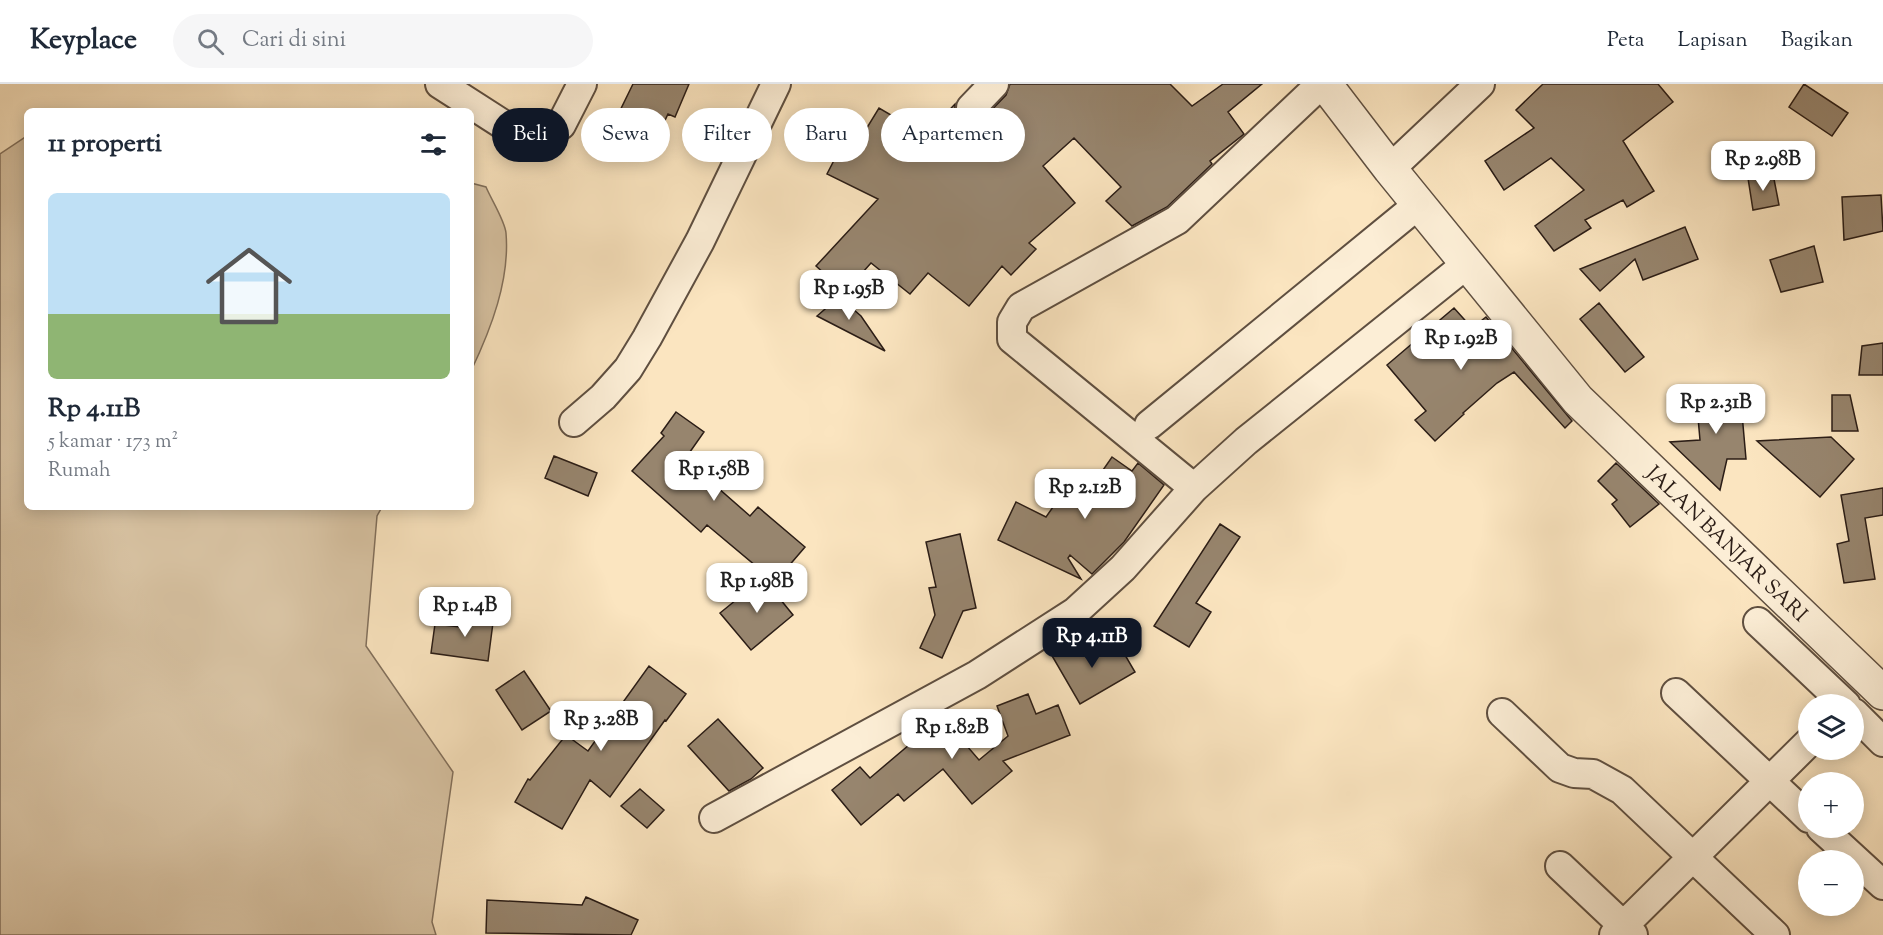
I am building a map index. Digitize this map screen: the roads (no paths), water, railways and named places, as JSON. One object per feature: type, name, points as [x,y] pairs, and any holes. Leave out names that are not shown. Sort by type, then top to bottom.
[{"type":"street","points":[[440,84],[521,136],[537,136],[561,125],[582,84]]},
{"type":"street","points":[[574,422],[628,369],[648,338],[700,242],[776,84]]},
{"type":"street","points":[[971,108],[994,84]]},
{"type":"street","points":[[1194,488],[1012,339],[1012,322],[1021,307],[1177,220],[1323,84]]},
{"type":"street","name":"JALAN BANJAR SARI","points":[[1323,84],[1578,400],[1877,687]]},
{"type":"street","points":[[1390,169],[1480,84]]},
{"type":"street","points":[[1149,425],[1419,204]]},
{"type":"street","points":[[714,818],[977,675],[1075,612],[1123,568],[1194,488],[1246,441],[1468,263]]},
{"type":"street","points":[[1758,622],[1834,694]]},
{"type":"street","points":[[1864,695],[1877,687]]},
{"type":"street","points":[[1676,693],[1798,808]]},
{"type":"street","points":[[1502,713],[1560,768],[1574,773],[1593,774],[1622,790],[1775,935]]},
{"type":"street","points":[[1864,723],[1883,742]]},
{"type":"street","points":[[1560,866],[1623,932],[1692,857],[1798,753]]},
{"type":"street","points":[[1832,838],[1883,885]]}]
